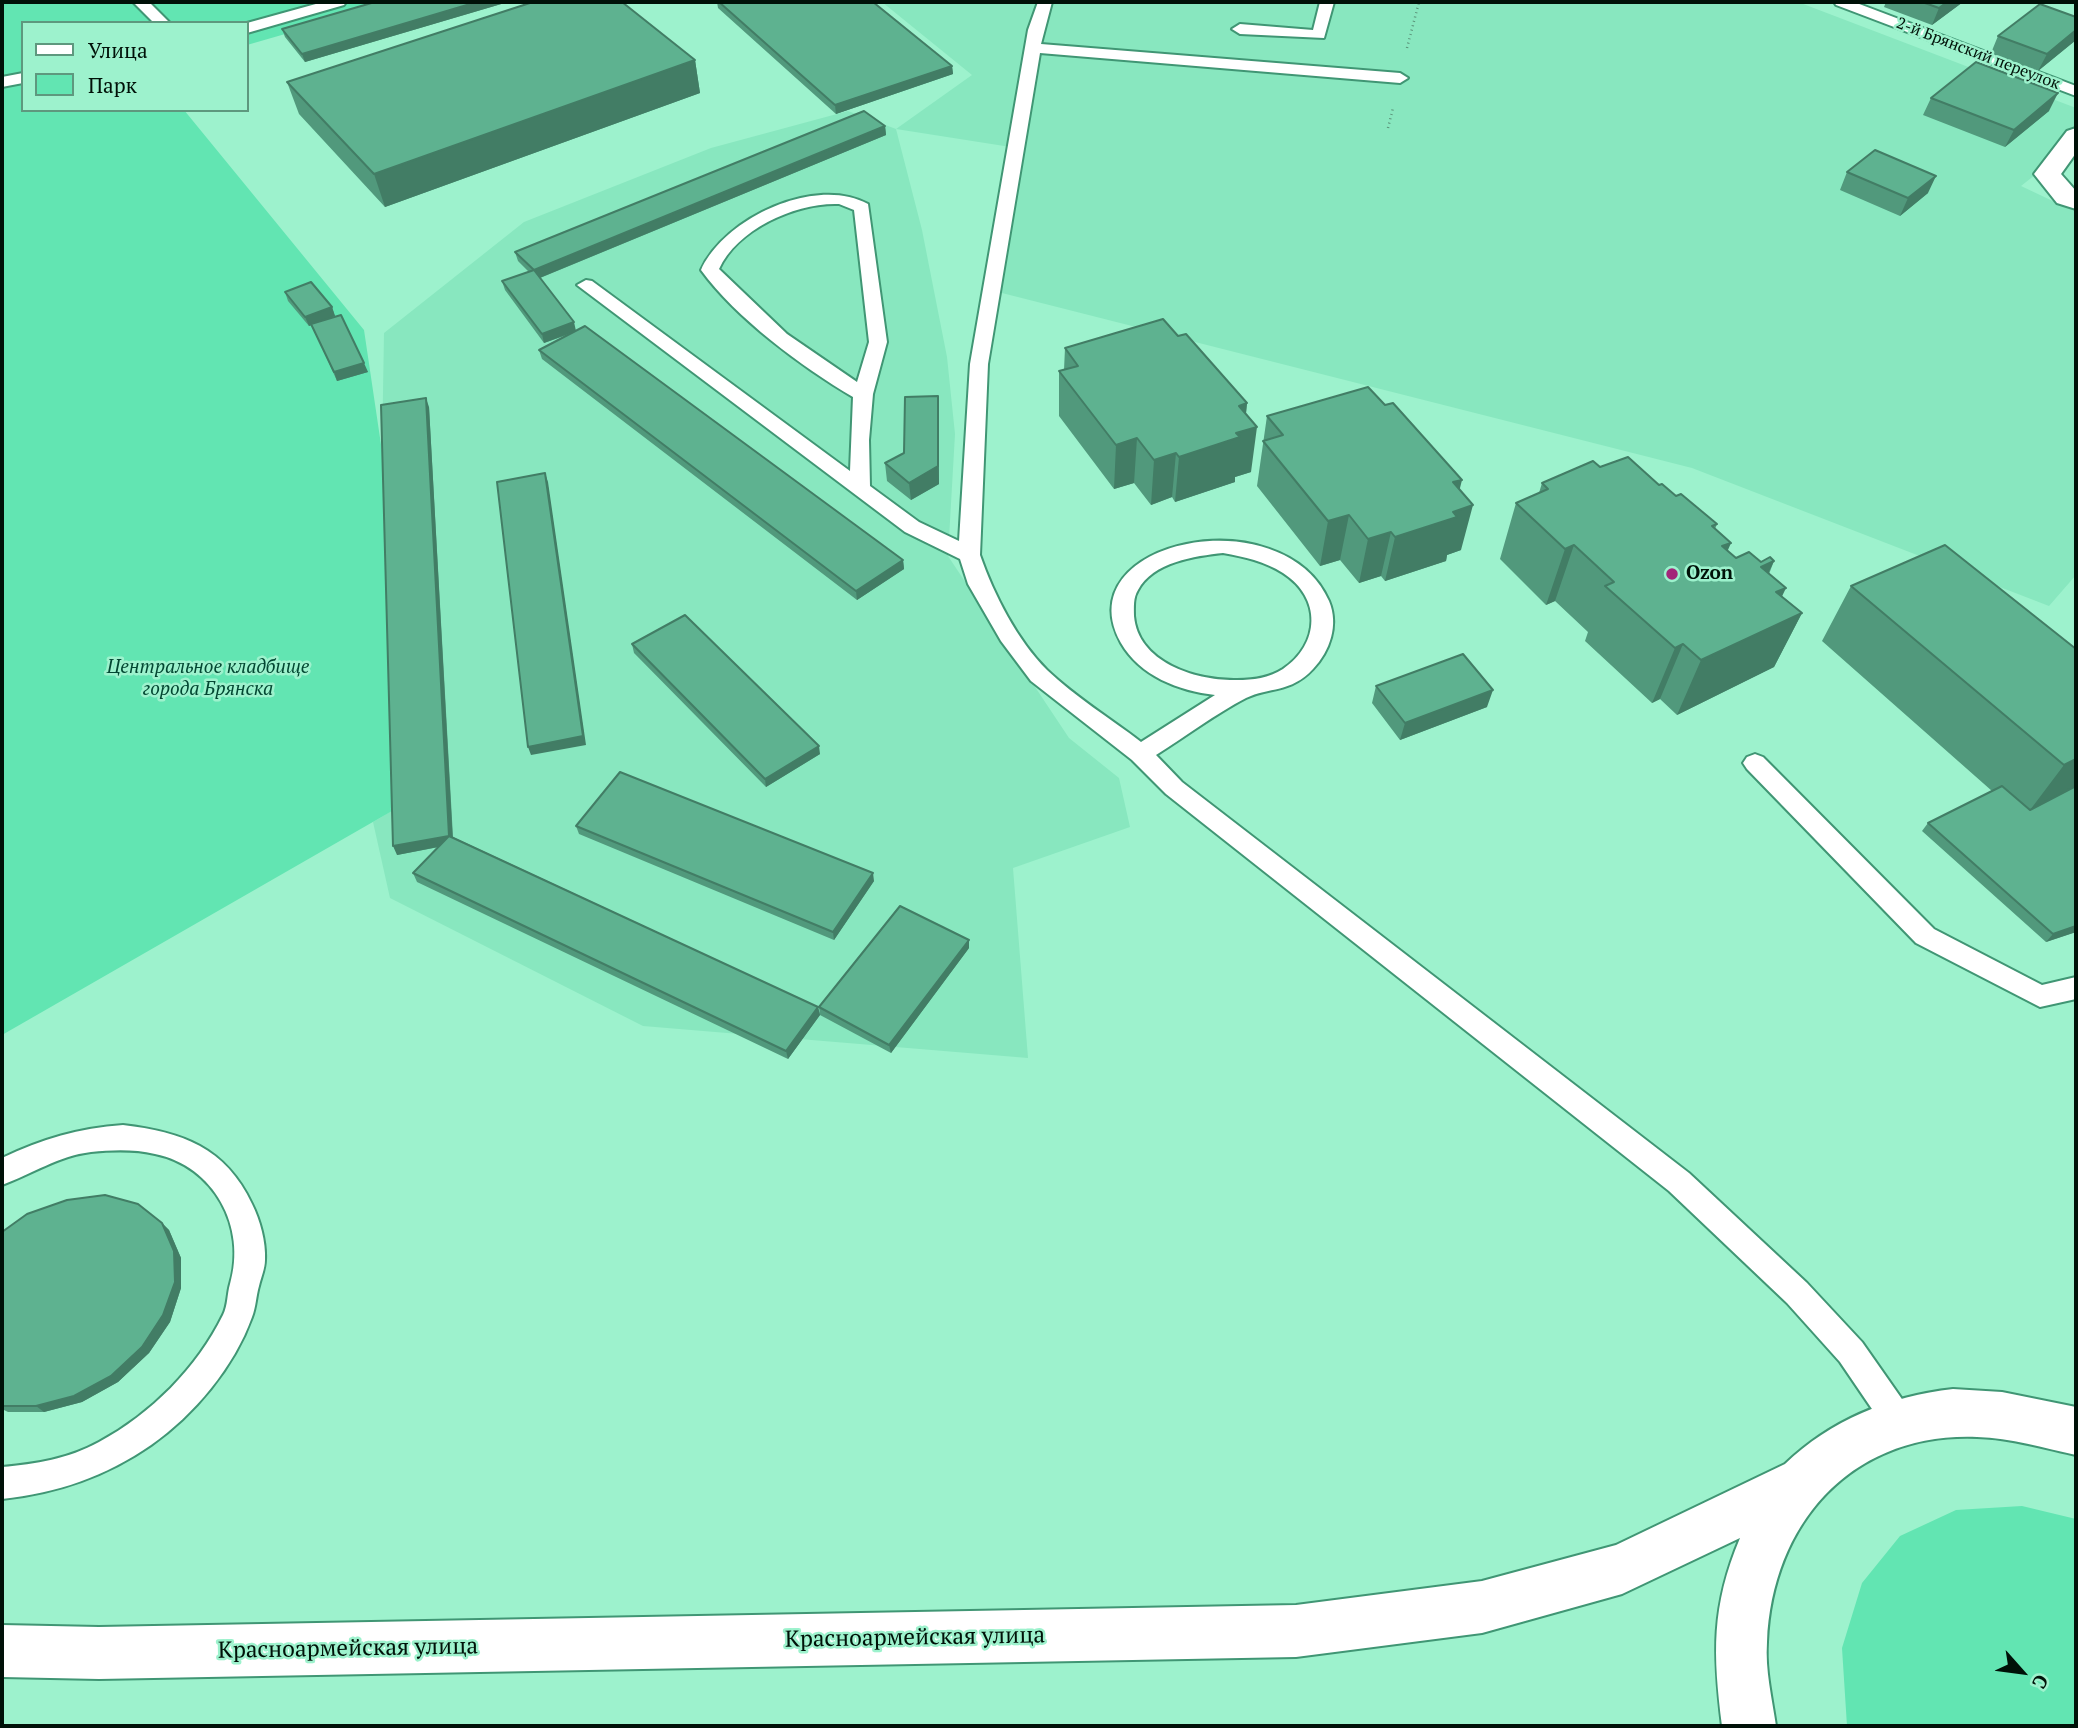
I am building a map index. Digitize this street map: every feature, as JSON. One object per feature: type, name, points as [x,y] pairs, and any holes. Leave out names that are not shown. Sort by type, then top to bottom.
[{"type":"main road","points":[[2076,136],[2047,174],[2067,197],[2076,201]]},
{"type":"main road","points":[[2015,1416],[2076,1409]]},
{"type":"main road","points":[[1749,1726],[1740,1639],[1759,1550],[1802,1482],[1831,1456],[1864,1436],[1900,1423],[1937,1415],[1975,1413],[2015,1416],[2076,1431]]},
{"type":"main road","name":"Красноармейская улица","points":[[2,1651],[113,1653],[1296,1630],[1482,1607],[1622,1569],[1802,1482]]},
{"type":"lane","points":[[140,2],[161,21]]},
{"type":"lane","points":[[248,28],[339,2]]},
{"type":"lane","points":[[1045,2],[1036,30],[979,364],[970,555],[979,584],[1010,635],[1039,675],[1140,754],[1174,788],[1679,1182],[1797,1293],[1842,1342],[1900,1423]]},
{"type":"lane","points":[[1240,29],[1319,36],[1327,2]]},
{"type":"lane","name":"2-й Брянский переулок","points":[[1841,2],[2076,90]]},
{"type":"lane","points":[[1034,48],[1400,78]]},
{"type":"lane","points":[[2,82],[21,78]]},
{"type":"lane","points":[[860,488],[859,440],[863,394],[878,342],[862,208],[848,200],[830,198],[775,212],[733,237],[712,258],[709,270],[760,321],[822,372],[863,394]]},
{"type":"lane","points":[[586,285],[912,527],[970,555]]},
{"type":"lane","points":[[1140,754],[1243,689],[1276,681],[1303,666],[1320,644],[1325,622],[1319,599],[1305,579],[1282,562],[1254,551],[1223,546],[1192,548],[1164,557],[1142,571],[1128,590],[1122,614],[1128,639],[1146,661],[1174,678],[1208,688],[1243,689]]},
{"type":"lane","points":[[1755,763],[1925,936],[2040,996],[2076,988]]},
{"type":"lane","points":[[2,1172],[56,1148],[116,1137],[171,1144],[215,1167],[243,1206],[251,1258],[238,1316],[203,1375],[153,1425],[92,1462],[26,1483],[2,1483]]},
{"type":"shaded area","points":[[882,2],[1798,2],[2076,108],[2076,134],[2045,167],[2021,186],[2076,212],[2076,575],[2049,606],[1692,468],[998,292],[1017,148],[896,129],[972,75]]},
{"type":"shaded area","points":[[848,111],[896,129],[922,230],[947,357],[955,434],[948,556],[1069,738],[1119,778],[1130,827],[1013,868],[1028,1058],[643,1026],[390,898],[373,822],[432,787],[382,452],[384,333],[524,222],[711,148]]},
{"type":"green space","name":"Центральное кладбище города Брянска","points":[[2,2],[396,2],[248,45],[248,21],[21,21],[21,112],[186,112],[364,330],[432,788],[2,1035]]},
{"type":"green space","points":[[2022,1506],[2076,1519],[2076,1726],[1847,1726],[1842,1648],[1862,1583],[1900,1536],[1956,1510]]},
{"type":"building","points":[[375,2],[477,2],[302,54],[282,29]]},
{"type":"building","points":[[533,2],[622,2],[695,60],[374,174],[287,82]]},
{"type":"building","points":[[719,2],[873,2],[952,66],[835,105]]},
{"type":"building","points":[[1922,2],[1947,2],[1939,8]]},
{"type":"building","points":[[2040,4],[2076,17],[2076,30],[2047,54],[1998,36]]},
{"type":"building","points":[[1976,62],[2058,93],[2014,130],[1931,98]]},
{"type":"building","points":[[864,111],[885,126],[534,270],[515,252]]},
{"type":"building","points":[[1875,150],[1936,176],[1908,198],[1847,172]]},
{"type":"building","points":[[534,270],[574,322],[542,334],[502,281]]},
{"type":"building","points":[[311,282],[332,307],[305,317],[285,292]]},
{"type":"building","points":[[341,315],[364,363],[334,372],[311,324]]},
{"type":"building","points":[[1163,319],[1178,336],[1186,334],[1247,403],[1239,406],[1257,427],[1236,433],[1240,437],[1179,457],[1176,453],[1154,460],[1137,438],[1116,445],[1059,371],[1078,366],[1065,348]]},
{"type":"building","points":[[585,326],[903,560],[856,591],[539,350]]},
{"type":"building","points":[[1368,387],[1385,405],[1393,403],[1462,480],[1453,482],[1473,505],[1453,512],[1457,517],[1395,537],[1391,532],[1368,539],[1349,515],[1328,521],[1263,441],[1283,435],[1267,416]]},
{"type":"building","points":[[938,396],[938,466],[909,483],[885,463],[904,453],[905,397]]},
{"type":"building","points":[[426,398],[449,836],[393,846],[381,405]]},
{"type":"building","points":[[1628,457],[1659,485],[1662,484],[1676,496],[1681,494],[1717,524],[1712,526],[1731,543],[1722,546],[1736,558],[1749,552],[1761,562],[1770,557],[1774,561],[1761,567],[1786,588],[1776,592],[1802,613],[1701,660],[1683,644],[1675,648],[1605,586],[1614,582],[1574,545],[1565,549],[1516,503],[1548,489],[1542,483],[1593,461],[1600,467]]},
{"type":"building","points":[[545,473],[583,736],[528,747],[497,482]]},
{"type":"building","points":[[1945,545],[2076,649],[2076,759],[2064,765],[1851,586]]},
{"type":"building","points":[[685,615],[819,746],[765,779],[632,644]]},
{"type":"building","points":[[1463,654],[1493,690],[1405,723],[1376,686]]},
{"type":"building","points":[[620,772],[873,873],[833,932],[576,826]]},
{"type":"building","points":[[2002,786],[2030,810],[2076,786],[2076,926],[2053,934],[1928,823]]},
{"type":"building","points":[[449,836],[818,1007],[786,1051],[413,873]]},
{"type":"building","points":[[900,906],[969,940],[889,1045],[819,1007]]},
{"type":"building","points":[[105,1195],[138,1204],[162,1223],[174,1251],[175,1282],[163,1315],[142,1347],[111,1376],[74,1396],[36,1406],[2,1406],[2,1232],[27,1214],[67,1200]]},
{"type":"place","name":"Ozon","points":[[1672,574]]}]
